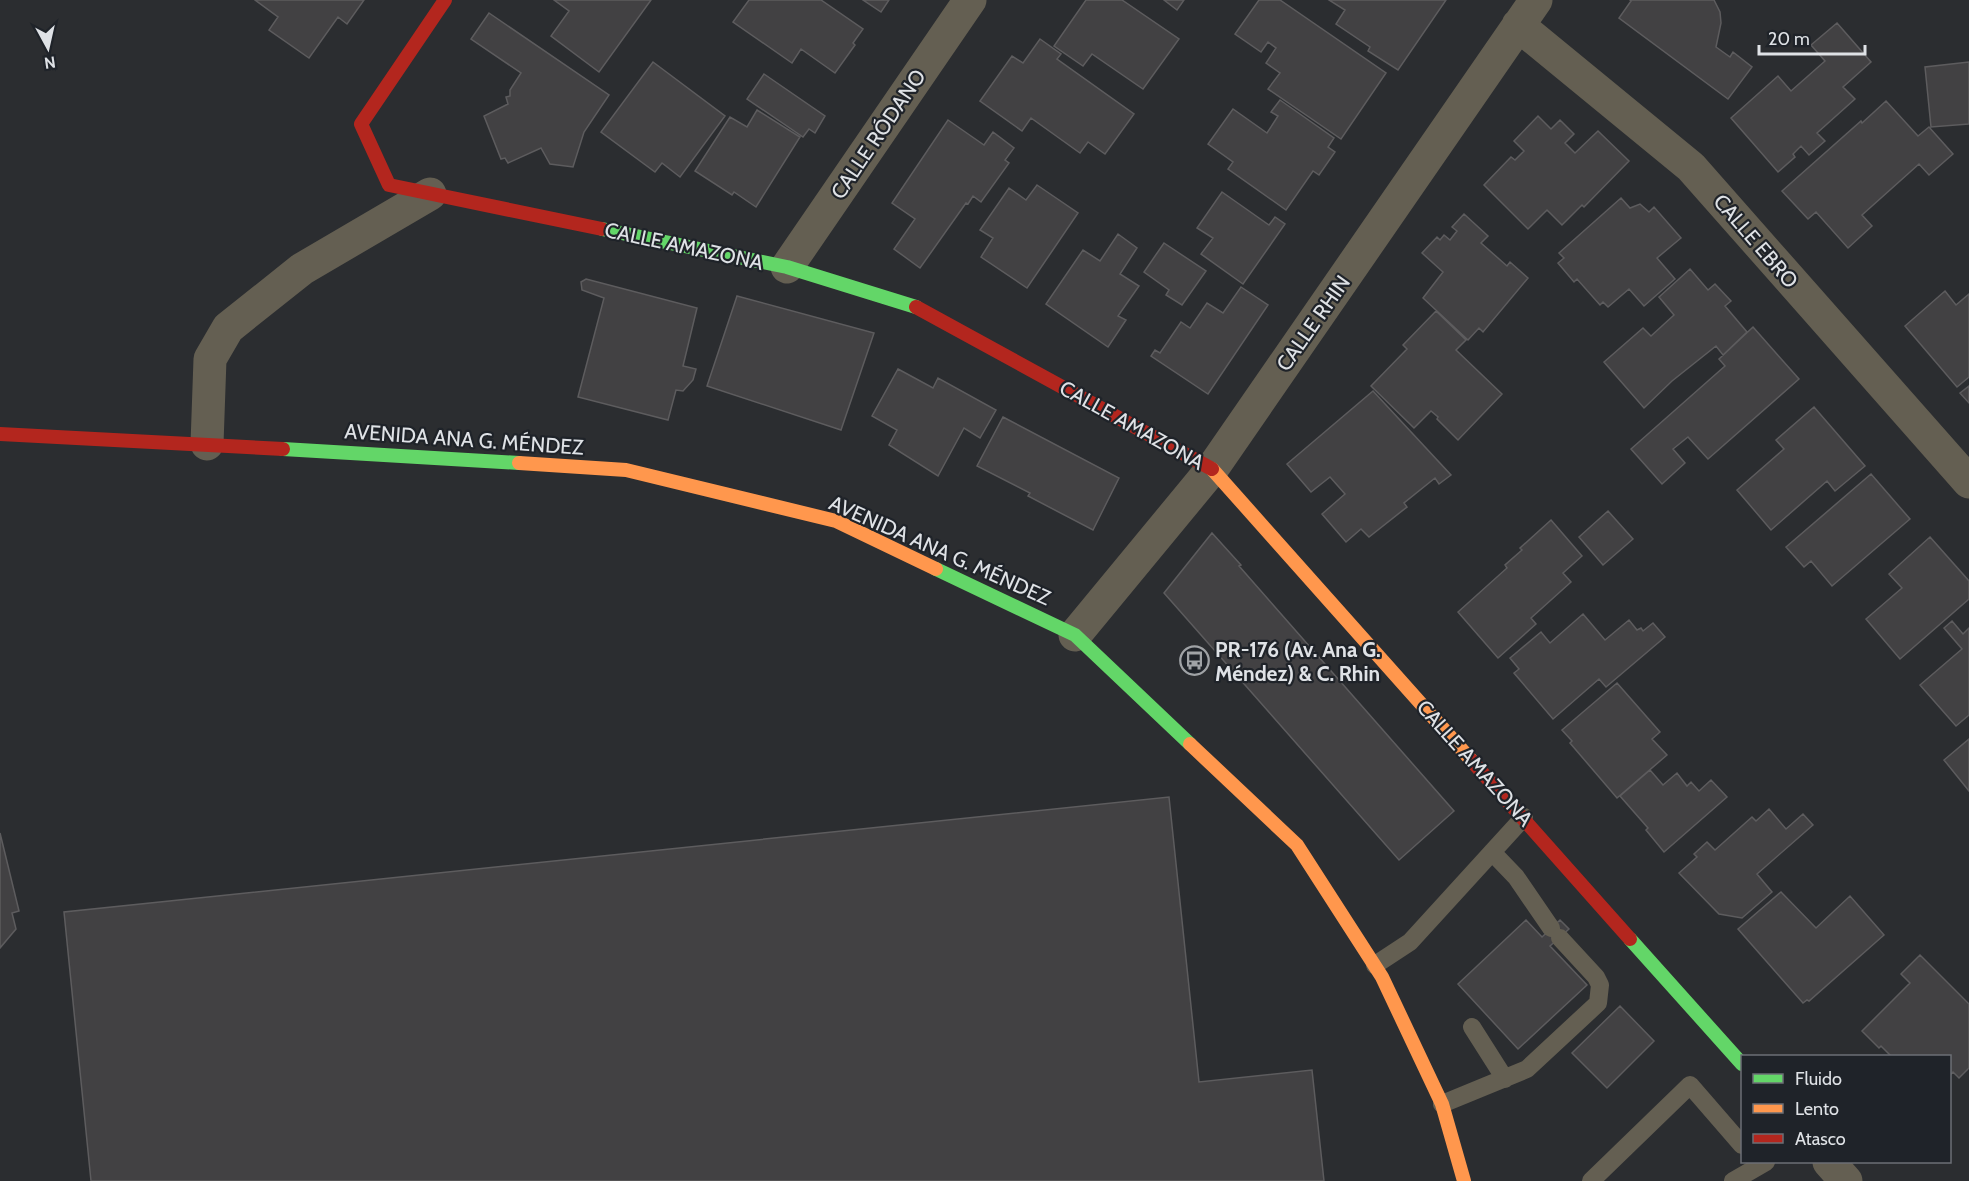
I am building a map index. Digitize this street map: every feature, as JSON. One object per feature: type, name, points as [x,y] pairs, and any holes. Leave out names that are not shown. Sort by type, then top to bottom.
[{"type":"street","name":"CALLE AMAZONA","points":[[445,0],[361,124],[389,185],[787,267],[913,305],[1212,469],[1741,1062]]},
{"type":"street","name":"CALLE RÓDANO","points":[[787,267],[970,0]]},
{"type":"street","name":"CALLE RHIN","points":[[1075,635],[1212,469],[1527,12]]},
{"type":"street","name":"CALLE EBRO","points":[[1527,12],[1691,167],[1969,482]]},
{"type":"street","points":[[207,444],[210,359],[228,328],[302,269],[430,194]]},
{"type":"street","name":"AVENIDA ANA G. MÉNDEZ","points":[[0,434],[207,444],[626,470],[836,521],[1075,635],[1297,845],[1375,965],[1442,1104],[1464,1181]]},
{"type":"street","points":[[1831,1163],[1846,1181]]},
{"type":"lane","points":[[1375,965],[1410,942],[1524,818]]},
{"type":"lane","points":[[1442,1104],[1527,1070],[1598,1003],[1600,985],[1596,977],[1555,933],[1516,877],[1492,852]]},
{"type":"lane","points":[[1472,1027],[1505,1079]]},
{"type":"lane","points":[[1591,1181],[1690,1085],[1741,1143]]},
{"type":"lane","points":[[1733,1181],[1762,1163]]},
{"type":"building","points":[[255,0],[364,0],[347,24],[338,17],[309,58],[269,30],[278,17]]},
{"type":"building","points":[[554,0],[651,0],[599,72],[551,36],[569,11]]},
{"type":"building","points":[[749,0],[821,0],[863,29],[853,43],[855,45],[835,73],[801,49],[792,63],[733,22]]},
{"type":"building","points":[[863,0],[889,0],[881,12]]},
{"type":"building","points":[[1086,0],[1122,0],[1179,39],[1143,89],[1092,54],[1083,66],[1054,46]]},
{"type":"building","points":[[1164,0],[1184,0],[1177,10]]},
{"type":"building","points":[[1259,0],[1280,0],[1386,73],[1341,139],[1268,89],[1280,73],[1266,63],[1276,48],[1268,42],[1261,52],[1235,34]]},
{"type":"building","points":[[1329,0],[1446,0],[1398,70],[1368,51],[1370,47],[1336,24],[1345,10]]},
{"type":"building","points":[[1630,0],[1714,0],[1720,12],[1721,23],[1716,47],[1730,57],[1733,52],[1752,67],[1728,99],[1619,18]]},
{"type":"building","points":[[489,13],[609,95],[584,132],[573,167],[550,164],[541,148],[508,163],[505,158],[501,159],[484,116],[508,104],[506,97],[510,96],[510,90],[521,73],[471,39]]},
{"type":"building","points":[[1837,23],[1871,62],[1843,87],[1855,99],[1817,133],[1825,141],[1809,155],[1801,146],[1793,154],[1795,157],[1778,172],[1731,118],[1778,76],[1791,91],[1825,61],[1811,45]]},
{"type":"building","points":[[1040,39],[1061,54],[1057,59],[1134,114],[1105,154],[1088,142],[1080,153],[1031,118],[1022,131],[980,101],[1012,56],[1023,63]]},
{"type":"building","points":[[653,62],[725,116],[680,177],[662,163],[655,172],[601,132]]},
{"type":"building","points":[[1969,62],[1969,124],[1931,127],[1925,67]]},
{"type":"building","points":[[764,74],[825,116],[815,133],[809,129],[803,137],[747,99]]},
{"type":"building","points":[[1280,100],[1334,138],[1328,147],[1335,152],[1319,175],[1313,171],[1286,210],[1228,169],[1233,162],[1208,144],[1233,109],[1267,133],[1278,116],[1271,112]]},
{"type":"building","points":[[1886,101],[1918,136],[1929,127],[1953,154],[1929,175],[1919,164],[1862,215],[1872,226],[1848,248],[1816,212],[1808,219],[1782,191]]},
{"type":"building","points":[[757,110],[800,137],[756,207],[734,192],[732,195],[695,171],[730,117],[747,127]]},
{"type":"building","points":[[1538,116],[1551,129],[1560,120],[1574,134],[1565,143],[1575,153],[1598,131],[1629,161],[1584,207],[1582,205],[1562,225],[1547,210],[1528,229],[1484,185],[1511,157],[1515,160],[1524,151],[1514,141]]},
{"type":"building","points":[[948,120],[984,145],[993,132],[1014,148],[1005,160],[1009,163],[981,202],[973,196],[968,204],[966,203],[920,268],[894,249],[915,219],[892,203]]},
{"type":"building","points":[[1037,185],[1078,213],[1027,288],[981,257],[993,238],[980,230],[1009,188],[1026,200]]},
{"type":"building","points":[[1222,192],[1269,225],[1275,217],[1285,224],[1243,284],[1201,254],[1213,238],[1197,228]]},
{"type":"building","points":[[1621,198],[1630,208],[1640,204],[1649,212],[1654,207],[1681,238],[1657,258],[1675,279],[1644,306],[1629,289],[1608,307],[1603,302],[1600,305],[1577,279],[1574,282],[1558,263],[1564,258],[1559,253]]},
{"type":"building","points":[[1464,214],[1488,236],[1481,243],[1507,266],[1510,262],[1528,278],[1483,332],[1479,328],[1468,340],[1423,298],[1443,272],[1422,253],[1437,237],[1440,240],[1444,235],[1450,240],[1457,231],[1452,227]]},
{"type":"building","points":[[1118,234],[1137,248],[1120,274],[1139,286],[1118,316],[1126,320],[1108,347],[1046,304],[1083,250],[1100,261]]},
{"type":"building","points":[[1164,243],[1206,271],[1182,305],[1166,295],[1169,290],[1144,272]]},
{"type":"building","points":[[1690,269],[1708,290],[1715,284],[1731,301],[1725,306],[1747,332],[1723,355],[1716,346],[1672,381],[1644,408],[1604,362],[1643,328],[1651,336],[1674,315],[1659,297]]},
{"type":"building","points":[[586,279],[697,308],[683,366],[696,369],[693,380],[683,391],[676,390],[668,420],[578,397],[604,298],[582,290],[581,282]]},
{"type":"building","points":[[1241,287],[1268,305],[1208,394],[1151,356],[1155,350],[1160,353],[1181,322],[1190,328],[1207,303],[1223,313]]},
{"type":"building","points":[[1945,291],[1956,305],[1969,294],[1969,377],[1957,387],[1905,326]]},
{"type":"building","points":[[737,296],[874,333],[841,430],[707,386]]},
{"type":"building","points":[[1436,311],[1466,340],[1456,350],[1502,394],[1458,440],[1431,411],[1414,428],[1371,386],[1407,349],[1403,345]]},
{"type":"building","points":[[1753,327],[1799,379],[1708,459],[1688,437],[1673,449],[1685,463],[1662,484],[1631,449],[1725,366],[1719,359]]},
{"type":"building","points":[[898,369],[933,388],[938,378],[996,410],[980,438],[964,428],[938,476],[889,445],[897,430],[872,416]]},
{"type":"building","points":[[1969,386],[1969,403],[1960,393]]},
{"type":"building","points":[[1373,391],[1451,475],[1439,484],[1435,478],[1404,503],[1407,507],[1369,537],[1361,529],[1346,542],[1322,514],[1345,494],[1330,477],[1311,492],[1287,464]]},
{"type":"building","points":[[1814,407],[1865,466],[1835,491],[1827,481],[1771,530],[1737,490],[1784,449],[1776,440]]},
{"type":"building","points":[[1003,417],[1119,478],[1093,530],[1028,496],[1030,493],[977,466]]},
{"type":"building","points":[[1871,474],[1910,519],[1832,586],[1811,561],[1804,567],[1786,547]]},
{"type":"building","points":[[1608,511],[1633,539],[1603,565],[1579,537]]},
{"type":"building","points":[[1551,520],[1582,556],[1563,573],[1571,582],[1531,618],[1536,624],[1498,658],[1458,612],[1507,568],[1505,565],[1522,550],[1520,548]]},
{"type":"building","points":[[1212,533],[1454,811],[1399,860],[1164,593]]},
{"type":"building","points":[[1930,537],[1969,581],[1969,599],[1900,659],[1866,619],[1902,588],[1889,574]]},
{"type":"building","points":[[1583,614],[1605,640],[1629,620],[1637,630],[1641,628],[1643,631],[1653,623],[1665,637],[1606,687],[1599,679],[1553,719],[1514,673],[1519,669],[1510,658],[1541,632],[1550,643]]},
{"type":"building","points":[[1952,621],[1963,634],[1969,628],[1969,715],[1956,726],[1920,685],[1962,649],[1944,628]]},
{"type":"building","points":[[1617,683],[1660,732],[1652,739],[1667,755],[1617,798],[1570,743],[1572,741],[1562,730]]},
{"type":"building","points":[[1969,739],[1969,791],[1944,760]]},
{"type":"building","points":[[1650,770],[1663,785],[1677,773],[1687,786],[1691,782],[1699,791],[1711,780],[1727,797],[1664,852],[1646,830],[1648,828],[1620,796]]},
{"type":"building","points":[[1169,797],[1199,1082],[1312,1070],[1324,1181],[91,1181],[64,912]]},
{"type":"building","points":[[1769,809],[1786,829],[1803,814],[1813,825],[1757,874],[1772,892],[1742,918],[1719,914],[1679,873],[1697,857],[1694,854],[1707,842],[1715,850],[1752,817],[1756,821]]},
{"type":"building","points":[[0,833],[19,911],[12,913],[16,929],[0,948]]},
{"type":"building","points":[[1781,892],[1816,928],[1850,896],[1884,935],[1809,1001],[1803,1003],[1738,929]]},
{"type":"building","points":[[1526,920],[1542,937],[1560,920],[1569,929],[1550,946],[1587,985],[1518,1049],[1458,984]]},
{"type":"building","points":[[1920,955],[1969,1004],[1969,1068],[1959,1078],[1953,1072],[1951,1074],[1951,1055],[1890,1055],[1881,1046],[1879,1048],[1862,1031],[1910,983],[1901,974]]},
{"type":"building","points":[[1620,1006],[1654,1041],[1607,1088],[1572,1053]]},
{"type":"traffic: fast","points":[[602,229],[787,267],[916,307]]},
{"type":"traffic: fast","points":[[283,449],[519,463]]},
{"type":"traffic: fast","points":[[936,569],[1075,635],[1190,744]]},
{"type":"traffic: fast","points":[[1630,939],[1741,1063]]},
{"type":"traffic: slow","points":[[519,463],[626,470],[836,521],[936,569]]},
{"type":"traffic: slow","points":[[1212,469],[1471,760]]},
{"type":"traffic: slow","points":[[1190,744],[1297,845],[1382,977],[1442,1104],[1464,1181]]},
{"type":"traffic: jam","points":[[445,0],[361,124],[389,185],[602,229]]},
{"type":"traffic: jam","points":[[916,307],[1212,469]]},
{"type":"traffic: jam","points":[[0,434],[283,449]]},
{"type":"traffic: jam","points":[[1471,760],[1630,939]]},
{"type":"place","name":"PR-176 (Av. Ana G. Méndez) & C. Rhin","points":[[1194,661]]}]
